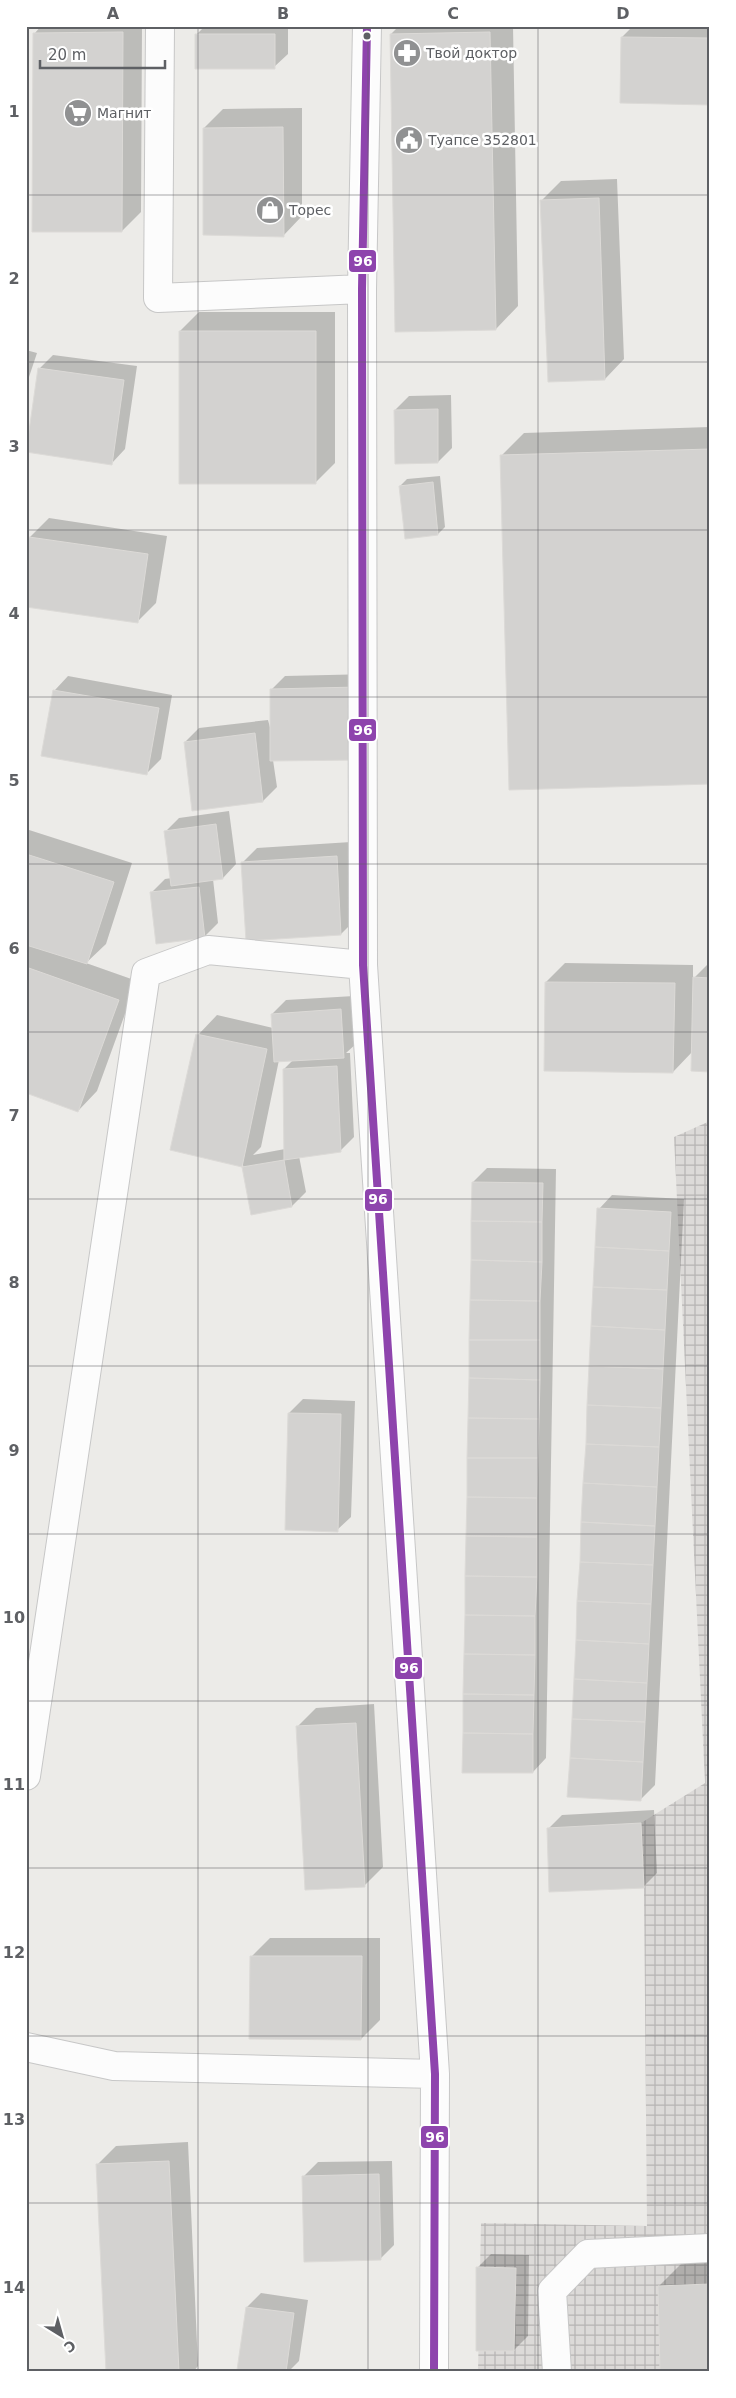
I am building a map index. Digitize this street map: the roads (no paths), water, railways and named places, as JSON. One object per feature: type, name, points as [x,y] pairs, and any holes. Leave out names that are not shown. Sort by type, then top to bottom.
[{"type":"street","points":[[160,26],[158,298],[362,289]]},
{"type":"street","points":[[366,26],[362,289],[364,965],[435,2074],[434,2372]]},
{"type":"street","points":[[26,1776],[146,973],[208,950],[364,965]]},
{"type":"street","points":[[26,2047],[114,2066],[435,2074]]},
{"type":"street","points":[[557,2372],[552,2290],[588,2254],[710,2248]]},
{"type":"place","name":"Твой доктор","points":[[407,53]]},
{"type":"place","name":"Магнит","points":[[78,113]]},
{"type":"place","name":"Туапсе 352801","points":[[409,140]]},
{"type":"place","name":"Торес","points":[[270,210]]}]
